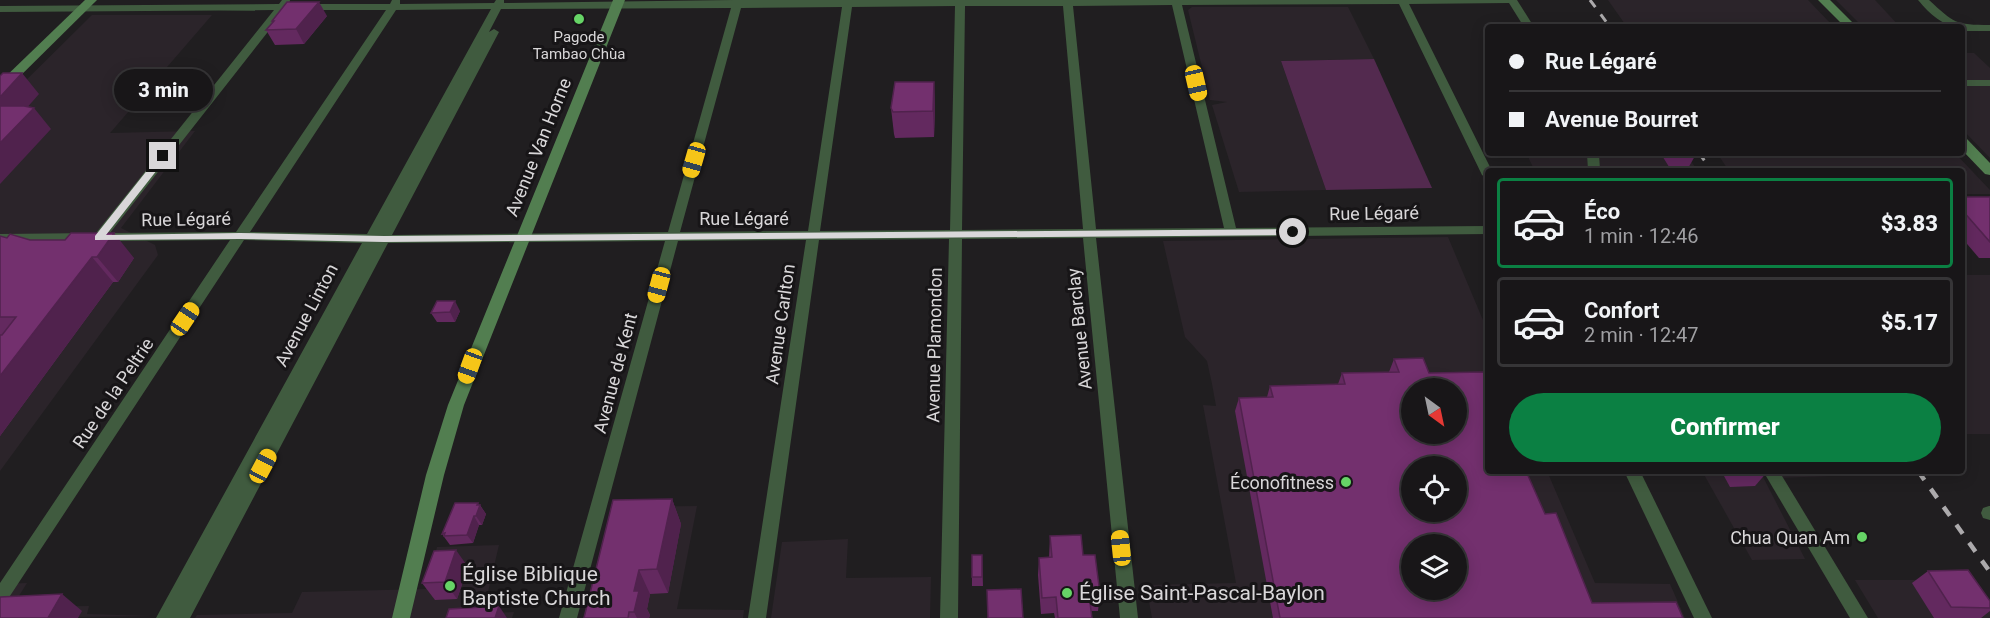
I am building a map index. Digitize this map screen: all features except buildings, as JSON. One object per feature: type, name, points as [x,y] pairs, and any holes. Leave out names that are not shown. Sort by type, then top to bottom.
[{"type":"main road","points":[[1824,0],[1848,24]]},
{"type":"main road","name":"Avenue Van Horne","points":[[402,618],[432,486],[449,427],[474,356],[617,3]]},
{"type":"main road","points":[[0,89],[86,4]]},
{"type":"main road","points":[[1965,145],[1990,171]]},
{"type":"street","points":[[0,9],[86,4],[1510,0],[1527,24]]},
{"type":"street","points":[[1923,0],[1952,24]]},
{"type":"street","points":[[1177,1],[1231,232]]},
{"type":"street","points":[[1403,1],[1485,169]]},
{"type":"street","name":"Avenue de Kent","points":[[568,618],[737,2]]},
{"type":"street","name":"Avenue Carlton","points":[[757,618],[848,2]]},
{"type":"street","name":"Avenue Plamondon","points":[[949,618],[960,2]]},
{"type":"street","name":"Avenue Barclay","points":[[1066,2],[1074,56],[1089,234],[1129,618]]},
{"type":"street","name":"Rue de la Peltrie","points":[[0,597],[394,3]]},
{"type":"street","name":"Avenue Linton","points":[[165,618],[377,238],[504,3]]},
{"type":"street","points":[[99,238],[285,4]]},
{"type":"street","points":[[1965,27],[1990,28]]},
{"type":"street","points":[[1965,83],[1990,83]]},
{"type":"street","name":"Rue Légaré","points":[[0,238],[240,236],[304,239],[1485,230]]},
{"type":"street","name":"Avenue Linton","points":[[181,618],[377,238]]},
{"type":"street","points":[[1633,474],[1703,618]]},
{"type":"street","points":[[1773,474],[1859,618]]},
{"type":"shaded area","points":[[1608,0],[1808,0],[1831,24],[1625,24]]},
{"type":"shaded area","points":[[1836,0],[1875,0],[1897,24],[1860,24]]},
{"type":"shaded area","points":[[1192,7],[1348,7],[1374,59],[1281,61],[1326,190],[1239,192],[1212,105],[1227,102],[1210,100],[1188,10]]},
{"type":"shaded area","points":[[92,15],[212,15],[110,133],[195,131],[121,228],[155,245],[158,255],[0,471],[0,106]]},
{"type":"shaded area","points":[[1965,53],[1974,53],[1990,68],[1990,158],[1965,132]]},
{"type":"shaded area","points":[[1374,59],[1432,188],[1326,190],[1281,61]]},
{"type":"shaded area","points":[[1529,156],[1687,156],[1696,168],[1534,168]]},
{"type":"shaded area","points":[[1719,156],[1958,156],[1990,190],[1990,194],[1965,194],[1965,168],[1727,168]]},
{"type":"shaded area","points":[[1448,237],[1485,325],[1485,474],[1548,474],[1595,583],[1670,584],[1685,618],[1152,618],[1146,585],[1236,583],[1203,405],[1216,406],[1207,361],[1185,337],[1163,241]]},
{"type":"shaded area","points":[[1965,275],[1990,275],[1990,434],[1965,434]]},
{"type":"shaded area","points":[[1704,474],[1762,474],[1805,559],[1752,560]]},
{"type":"shaded area","points":[[1773,474],[1884,474],[1775,478]]},
{"type":"shaded area","points":[[697,506],[677,609],[744,610],[743,618],[583,618],[611,507]]},
{"type":"shaded area","points":[[848,539],[846,578],[931,577],[930,618],[771,618],[782,542]]},
{"type":"shaded area","points":[[499,545],[483,613],[514,612],[512,618],[195,618],[197,615],[292,613],[302,592],[427,589],[437,547]]},
{"type":"shaded area","points":[[1855,580],[1969,580],[1990,610],[1990,618],[1878,618]]},
{"type":"shaded area","points":[[27,583],[12,607],[89,606],[87,614],[153,616],[0,618],[0,584]]},
{"type":"railway","points":[[1590,0],[1608,24]]},
{"type":"railway","points":[[1701,156],[1710,168]]},
{"type":"railway","points":[[1920,474],[1990,572]]},
{"type":"place","name":"Pagode Tambao Chùa","points":[[579,19]]},
{"type":"place","name":"Éconofitness","points":[[1346,482]]},
{"type":"place","name":"Chua Quan Am","points":[[1862,537]]},
{"type":"place","name":"Église Biblique Baptiste Church","points":[[450,586]]},
{"type":"place","name":"Église Saint-Pascal-Baylon","points":[[1067,593]]},
{"type":"route","points":[[163,156],[99,238],[240,236],[384,239],[1293,232]]}]
